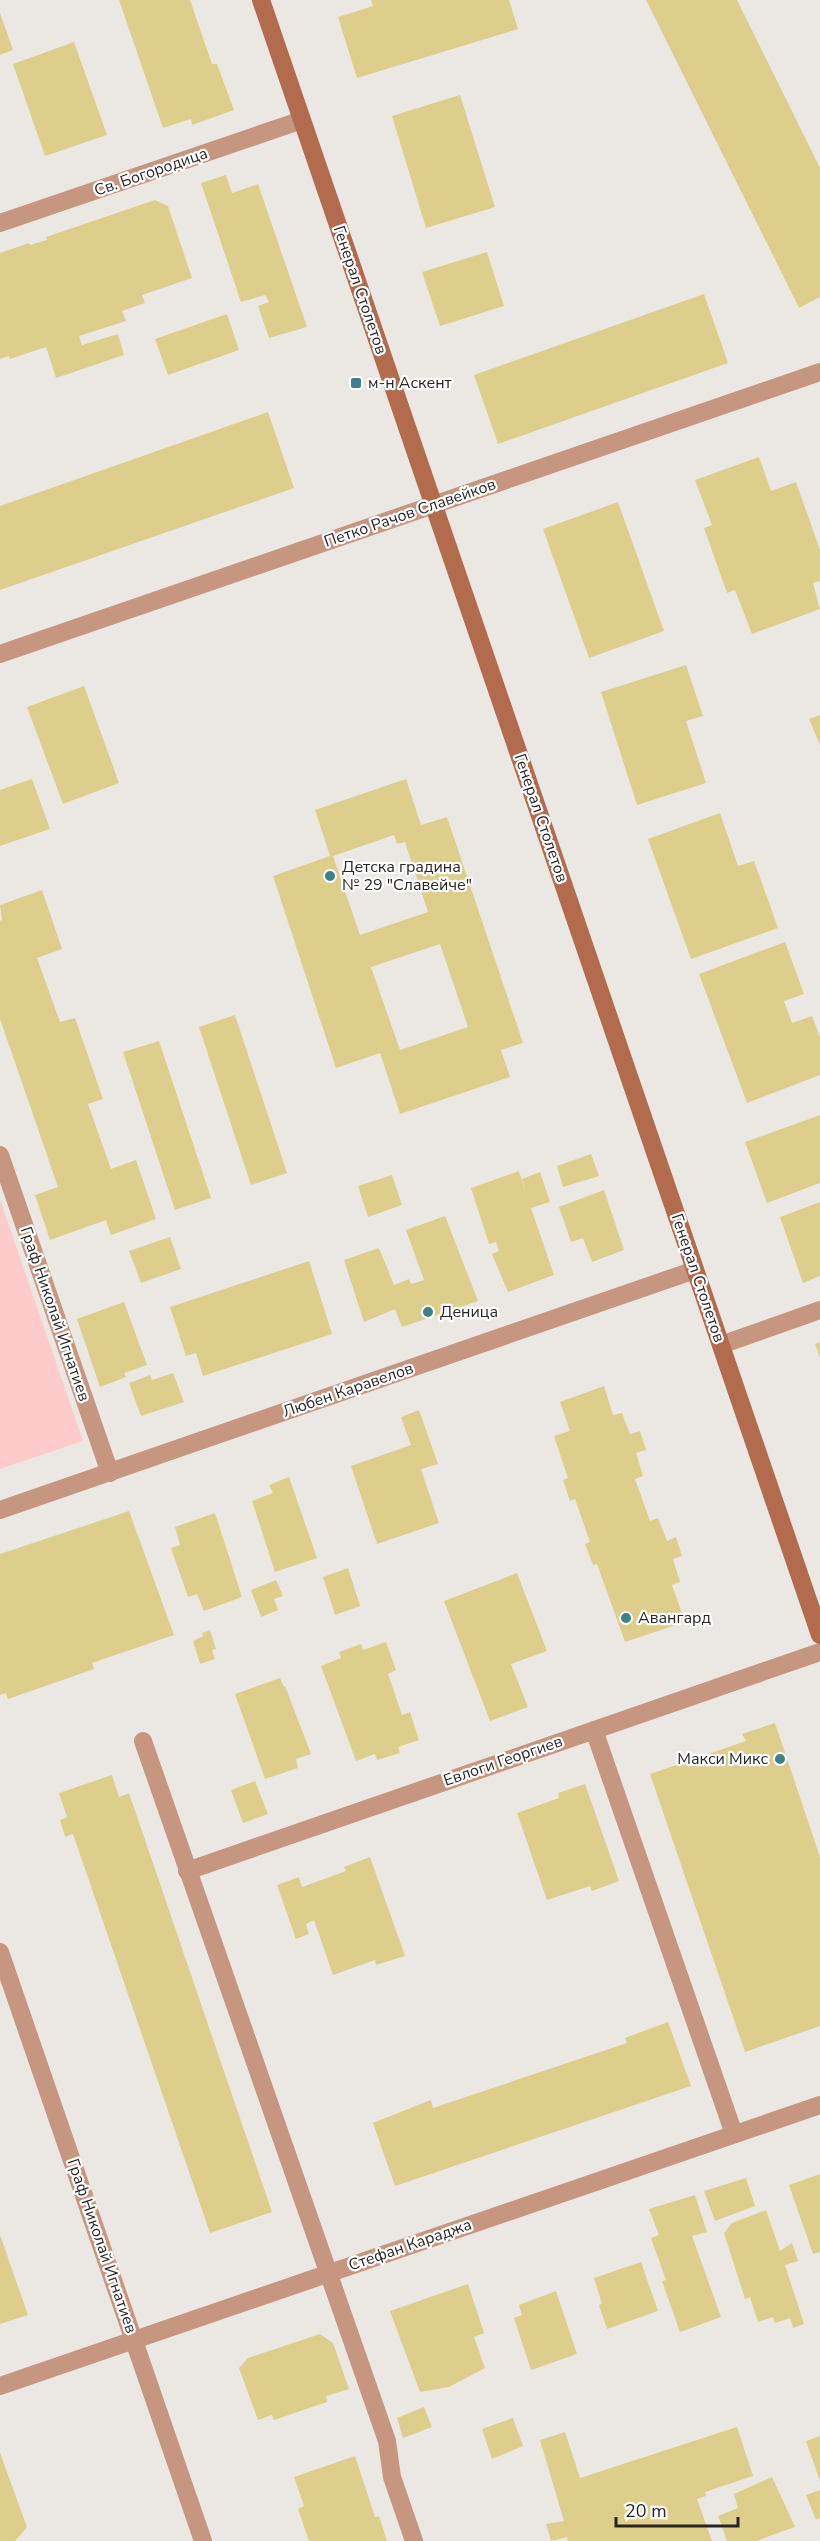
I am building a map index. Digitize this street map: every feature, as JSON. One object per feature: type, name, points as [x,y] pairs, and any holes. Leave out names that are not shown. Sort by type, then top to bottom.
[{"type":"street","name":"Генерал Столетов","points":[[261,0],[820,1635]]},
{"type":"street","name":"Св. Богородица","points":[[0,223],[302,120]]},
{"type":"street","name":"Петко Рачов Славейков","points":[[0,654],[820,372]]},
{"type":"street","name":"Граф Николай Игнатиев","points":[[0,1155],[110,1473]]},
{"type":"street","name":"Любен Каравелов","points":[[0,1510],[695,1270]]},
{"type":"street","points":[[721,1345],[820,1310]]},
{"type":"street","name":"Евлоги Георгиев","points":[[187,1870],[820,1652]]},
{"type":"street","points":[[594,1730],[734,2134]]},
{"type":"street","points":[[143,1741],[387,2441],[392,2476],[414,2541]]},
{"type":"street","name":"Граф Николай Игнатиев","points":[[0,1952],[203,2541]]},
{"type":"street","name":"Стефан Караджа","points":[[0,2386],[820,2105]]},
{"type":"shaded area","points":[[0,1199],[83,1441],[0,1469]]},
{"type":"building","points":[[119,0],[190,0],[212,64],[217,64],[234,110],[192,125],[191,119],[163,128]]},
{"type":"building","points":[[371,0],[509,0],[518,29],[357,78],[338,17],[373,6]]},
{"type":"building","points":[[646,0],[737,0],[820,168],[820,297],[799,308]]},
{"type":"building","points":[[0,13],[13,50],[0,55]]},
{"type":"building","points":[[74,42],[107,135],[45,156],[13,64]]},
{"type":"building","points":[[460,95],[495,207],[426,228],[392,116]]},
{"type":"building","points":[[226,175],[232,193],[258,184],[307,327],[269,338],[258,306],[269,302],[265,295],[241,302],[201,183]]},
{"type":"building","points":[[155,200],[168,206],[192,278],[142,295],[145,303],[122,311],[126,321],[79,336],[82,345],[118,334],[124,355],[56,378],[46,347],[10,359],[9,356],[0,359],[0,253],[29,243],[30,245],[47,240],[46,237]]},
{"type":"building","points":[[487,252],[504,306],[440,326],[422,272]]},
{"type":"building","points":[[704,294],[728,363],[498,444],[474,375]]},
{"type":"building","points":[[227,314],[239,350],[168,375],[155,339]]},
{"type":"building","points":[[268,412],[294,488],[0,590],[0,506]]},
{"type":"building","points":[[759,457],[771,491],[796,482],[820,550],[820,581],[813,583],[820,609],[752,634],[735,590],[727,593],[704,528],[712,525],[695,480]]},
{"type":"building","points":[[618,502],[664,631],[589,658],[543,529]]},
{"type":"building","points":[[686,665],[703,716],[686,721],[706,783],[637,805],[601,692]]},
{"type":"building","points":[[84,686],[119,783],[63,804],[27,707]]},
{"type":"building","points":[[820,715],[820,745],[809,719]]},
{"type":"building","points":[[32,779],[50,829],[0,846],[0,790]]},
{"type":"building","points":[[406,779],[421,825],[447,817],[523,1043],[501,1050],[510,1077],[400,1114],[380,1053],[336,1068],[273,876],[330,856],[315,810]],"holes":[[[394,835],[397,844],[405,842],[428,912],[360,935],[333,856]],[[440,944],[468,1027],[400,1050],[371,967]]]},
{"type":"building","points":[[720,813],[738,866],[754,861],[778,928],[691,959],[648,839]]},
{"type":"building","points":[[42,890],[62,949],[37,958],[60,1022],[75,1018],[103,1099],[88,1104],[111,1169],[136,1160],[156,1219],[111,1235],[106,1220],[50,1240],[35,1195],[58,1187],[0,1019],[0,921],[2,920],[0,905]]},
{"type":"building","points":[[785,942],[804,994],[784,1001],[792,1023],[812,1016],[820,1037],[820,1075],[747,1103],[699,974]]},
{"type":"building","points":[[235,1015],[287,1173],[251,1185],[199,1027]]},
{"type":"building","points":[[159,1041],[211,1198],[175,1210],[123,1052]]},
{"type":"building","points":[[820,1115],[820,1183],[767,1203],[745,1142]]},
{"type":"building","points":[[591,1154],[599,1176],[563,1187],[557,1166]]},
{"type":"building","points":[[519,1171],[527,1197],[522,1179],[540,1172],[550,1202],[531,1208],[554,1275],[508,1292],[492,1254],[499,1251],[496,1242],[489,1244],[471,1188]]},
{"type":"building","points":[[392,1175],[402,1205],[368,1217],[358,1186]]},
{"type":"building","points":[[604,1190],[624,1250],[592,1262],[583,1238],[571,1242],[559,1207]]},
{"type":"building","points":[[820,1202],[820,1276],[803,1283],[780,1217]]},
{"type":"building","points":[[445,1216],[478,1301],[402,1327],[395,1309],[364,1322],[344,1260],[379,1248],[394,1285],[409,1279],[411,1284],[424,1280],[406,1230]]},
{"type":"building","points":[[170,1237],[181,1269],[141,1283],[129,1251]]},
{"type":"building","points":[[309,1261],[332,1334],[203,1376],[196,1353],[186,1356],[170,1307]]},
{"type":"building","points":[[124,1302],[147,1365],[124,1373],[126,1377],[100,1387],[77,1319]]},
{"type":"building","points":[[820,1342],[820,1358],[815,1344]]},
{"type":"building","points":[[173,1373],[184,1402],[141,1416],[129,1383],[150,1375],[152,1380]]},
{"type":"building","points":[[604,1386],[613,1415],[622,1413],[630,1434],[640,1431],[646,1450],[636,1453],[643,1476],[635,1479],[650,1521],[658,1518],[667,1541],[676,1537],[682,1556],[673,1559],[680,1582],[672,1585],[685,1622],[625,1642],[597,1564],[593,1565],[585,1544],[590,1542],[575,1499],[570,1501],[563,1480],[568,1478],[554,1436],[570,1431],[560,1402]]},
{"type":"building","points":[[419,1410],[438,1464],[421,1469],[439,1523],[377,1544],[351,1466],[411,1445],[401,1417]]},
{"type":"building","points":[[289,1477],[317,1558],[275,1572],[252,1501],[273,1493],[269,1485]]},
{"type":"building","points":[[129,1511],[174,1635],[92,1663],[94,1669],[8,1699],[6,1693],[0,1695],[0,1554]]},
{"type":"building","points":[[215,1513],[242,1597],[204,1611],[197,1594],[188,1597],[171,1548],[180,1545],[175,1527]]},
{"type":"building","points":[[348,1568],[360,1606],[335,1615],[323,1577]]},
{"type":"building","points":[[517,1573],[547,1651],[511,1664],[528,1707],[490,1721],[444,1601]]},
{"type":"building","points":[[276,1580],[283,1596],[274,1599],[278,1610],[261,1617],[251,1590]]},
{"type":"building","points":[[210,1630],[216,1649],[212,1650],[215,1659],[200,1664],[193,1641],[203,1636],[202,1633]]},
{"type":"building","points":[[386,1642],[396,1670],[388,1674],[402,1715],[410,1712],[419,1740],[398,1747],[400,1753],[377,1760],[375,1754],[356,1761],[321,1666],[341,1658],[339,1652],[361,1644],[363,1650]]},
{"type":"building","points":[[280,1678],[311,1754],[296,1759],[298,1768],[265,1779],[235,1694]]},
{"type":"building","points":[[775,1723],[820,1857],[820,2026],[745,2052],[650,1774],[746,1741],[742,1734]]},
{"type":"building","points":[[112,1775],[119,1797],[129,1793],[272,2212],[210,2233],[73,1834],[65,1837],[60,1820],[67,1817],[59,1793]]},
{"type":"building","points":[[255,1781],[268,1814],[243,1823],[231,1790]]},
{"type":"building","points":[[585,1784],[619,1881],[592,1891],[590,1886],[547,1900],[517,1813],[559,1798],[558,1793]]},
{"type":"building","points":[[370,1857],[405,1956],[376,1965],[375,1960],[333,1975],[314,1920],[306,1924],[309,1934],[296,1939],[277,1885],[299,1877],[302,1887],[346,1871],[344,1867]]},
{"type":"building","points":[[668,2022],[691,2086],[395,2186],[373,2123],[431,2100],[433,2108],[627,2043],[625,2038]]},
{"type":"building","points":[[820,2174],[820,2252],[813,2254],[789,2185]]},
{"type":"building","points":[[746,2178],[755,2206],[715,2221],[704,2191]]},
{"type":"building","points":[[695,2195],[707,2232],[692,2236],[721,2317],[680,2332],[662,2281],[666,2280],[651,2238],[659,2235],[649,2209]]},
{"type":"building","points":[[766,2210],[780,2251],[792,2243],[798,2261],[785,2265],[804,2324],[793,2328],[790,2318],[775,2323],[773,2317],[758,2322],[750,2297],[745,2299],[724,2233],[732,2223]]},
{"type":"building","points":[[0,2235],[28,2315],[0,2324]]},
{"type":"building","points":[[641,2262],[658,2311],[607,2329],[599,2305],[602,2304],[594,2278]]},
{"type":"building","points":[[468,2284],[484,2333],[474,2337],[485,2368],[449,2387],[420,2392],[390,2311]]},
{"type":"building","points":[[556,2291],[577,2354],[531,2370],[514,2318],[522,2315],[519,2305]]},
{"type":"building","points":[[320,2334],[333,2343],[349,2389],[326,2396],[327,2402],[274,2420],[272,2415],[258,2420],[239,2368],[248,2358]]},
{"type":"building","points":[[424,2407],[432,2427],[403,2438],[397,2418]]},
{"type":"building","points":[[513,2418],[523,2446],[492,2459],[482,2429]]},
{"type":"building","points":[[737,2427],[753,2476],[705,2492],[706,2496],[697,2499],[712,2541],[568,2541],[567,2537],[551,2541],[546,2524],[564,2521],[540,2440],[565,2432],[580,2478]]},
{"type":"building","points":[[820,2436],[820,2481],[806,2441]]},
{"type":"building","points":[[0,2453],[27,2527],[15,2541],[0,2541]]},
{"type":"building","points":[[355,2456],[375,2517],[379,2516],[387,2541],[309,2541],[298,2509],[304,2506],[294,2477]]},
{"type":"building","points":[[772,2477],[795,2527],[756,2541],[727,2541],[718,2516],[738,2508],[734,2494]]},
{"type":"building","points":[[820,2490],[820,2518],[816,2520],[806,2495]]},
{"type":"place","name":"м-н Аскент","points":[[356,383]]},
{"type":"place","name":"Детска градина № 29 \"Славейче\"","points":[[330,876]]},
{"type":"place","name":"Деница","points":[[428,1312]]},
{"type":"place","name":"Авангард","points":[[626,1618]]},
{"type":"place","name":"Макси Микс","points":[[780,1759]]}]
